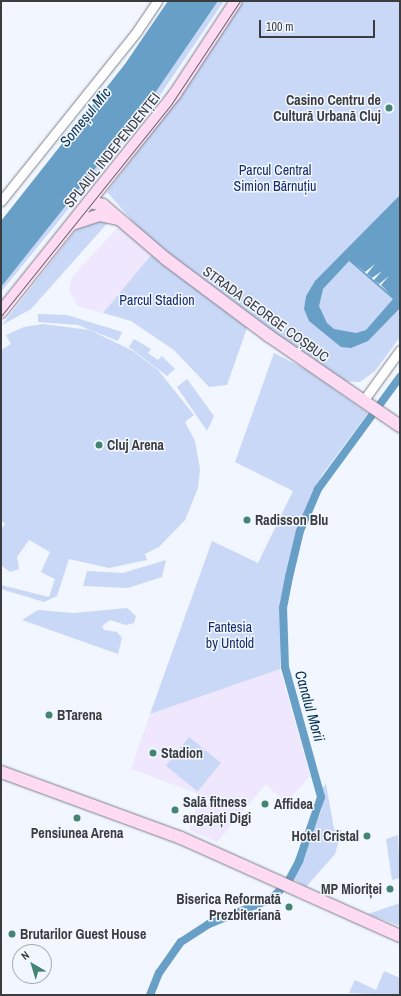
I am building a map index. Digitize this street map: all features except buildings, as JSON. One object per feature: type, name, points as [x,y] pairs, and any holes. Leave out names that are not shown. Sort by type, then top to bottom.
[{"type":"main road","name":"SPLAIUL INDEPENDENȚEI","points":[[1,312],[176,94],[236,1]]},
{"type":"main road","name":"STRADA GEORGE COȘBUC","points":[[87,205],[103,204],[119,219],[269,336],[400,426]]},
{"type":"main road","name":"STRADA GEORGE COȘBUC","points":[[87,205],[99,215],[119,219]]},
{"type":"main road","name":"STRADA GEORGE COȘBUC","points":[[72,224],[99,215]]},
{"type":"main road","points":[[1,772],[181,838],[400,936]]},
{"type":"street","points":[[1,201],[137,31],[157,1]]},
{"type":"street","points":[[372,407],[400,350]]},
{"type":"shaded area","points":[[119,226],[152,254],[103,313],[78,306],[69,291],[72,277]]},
{"type":"shaded area","points":[[280,669],[310,776],[286,803],[266,784],[217,842],[189,830],[200,797],[196,793],[131,769],[150,714]]},
{"type":"green space","points":[[218,1],[224,1],[156,101],[1,292],[1,287],[75,181],[88,178],[153,96]]},
{"type":"green space","name":"Parcul Central Simion Bărnuțiu","points":[[243,1],[400,1],[400,337],[375,371],[360,382],[338,381],[150,241],[107,192],[197,72]]},
{"type":"green space","points":[[111,219],[31,309],[2,325],[76,230],[83,224]]},
{"type":"green space","name":"Parcul Stadion","points":[[152,254],[247,328],[227,385],[209,387],[174,350],[131,321],[103,313]]},
{"type":"green space","points":[[38,314],[67,315],[122,332],[118,341],[78,325],[38,322]]},
{"type":"green space","name":"Cluj Arena","points":[[43,324],[90,330],[133,351],[158,370],[194,415],[185,422],[195,441],[200,469],[198,488],[185,520],[159,547],[145,554],[147,560],[109,568],[69,559],[57,596],[44,602],[1,589],[1,585],[49,597],[55,579],[41,572],[50,552],[29,540],[17,557],[19,569],[10,572],[1,565],[1,530],[5,524],[1,520],[1,350],[11,344],[6,335],[24,327]]},
{"type":"green space","points":[[134,339],[151,349],[148,353],[158,360],[162,356],[175,369],[167,376],[129,347]]},
{"type":"green space","name":"Fantesia by Untold","points":[[274,353],[305,369],[368,413],[322,475],[299,525],[282,596],[280,669],[150,714],[212,541],[258,563],[293,491],[235,462]]},
{"type":"green space","points":[[187,379],[214,416],[207,431],[177,387]]},
{"type":"green space","points":[[166,560],[162,577],[128,588],[83,586],[87,571],[123,573]]},
{"type":"green space","points":[[127,608],[136,616],[134,623],[126,625],[110,620],[102,626],[104,630],[117,632],[122,638],[118,654],[22,620],[38,610],[74,613]]},
{"type":"green space","points":[[189,737],[221,763],[198,792],[166,766]]},
{"type":"green space","points":[[326,784],[334,829],[342,830],[335,854],[306,887],[292,878],[322,809],[321,789]]},
{"type":"green space","points":[[398,835],[400,878],[392,880],[386,839]]},
{"type":"green space","points":[[400,903],[400,926],[368,914]]},
{"type":"green space","points":[[384,971],[400,978],[400,995],[349,993],[355,980],[376,990]]},
{"type":"water","name":"Someșul Mic","points":[[168,1],[218,1],[153,96],[1,287],[1,221],[125,64]]},
{"type":"water","points":[[400,195],[400,308],[368,341],[351,348],[341,347],[309,321],[304,309],[306,296],[315,281]],"holes":[[[349,261],[393,299],[366,330],[356,333],[334,329],[327,323],[319,306],[323,289]]]},
{"type":"pier","points":[[354,263],[365,272],[375,264],[367,274],[372,278],[382,271],[374,280],[379,284],[389,276],[381,285],[390,294]]},
{"type":"waterway","name":"Canalul Morii","points":[[150,995],[159,973],[181,942],[209,924],[271,899],[288,882],[299,861],[321,797],[285,667],[283,608],[289,577],[300,531],[318,489],[400,377]]},
{"type":"tram line","points":[[1,316],[172,103],[240,1]]},
{"type":"place","name":"Casino Centru de Cultură Urbană Cluj","points":[[389,108]]},
{"type":"place","name":"Cluj Arena","points":[[99,445]]},
{"type":"place","name":"Radisson Blu","points":[[247,520]]},
{"type":"place","name":"BTarena","points":[[49,715]]},
{"type":"place","name":"Stadion","points":[[153,753]]},
{"type":"place","name":"Affidea","points":[[265,804]]},
{"type":"place","name":"Sală fitness angajați Digi","points":[[175,810]]},
{"type":"place","name":"Pensiunea Arena","points":[[77,818]]},
{"type":"place","name":"Hotel Cristal","points":[[367,836]]},
{"type":"place","name":"MP Mioriței","points":[[390,889]]},
{"type":"place","name":"Biserica Reformată Prezbiteriană","points":[[289,907]]},
{"type":"place","name":"Brutarilor Guest House","points":[[12,934]]}]
